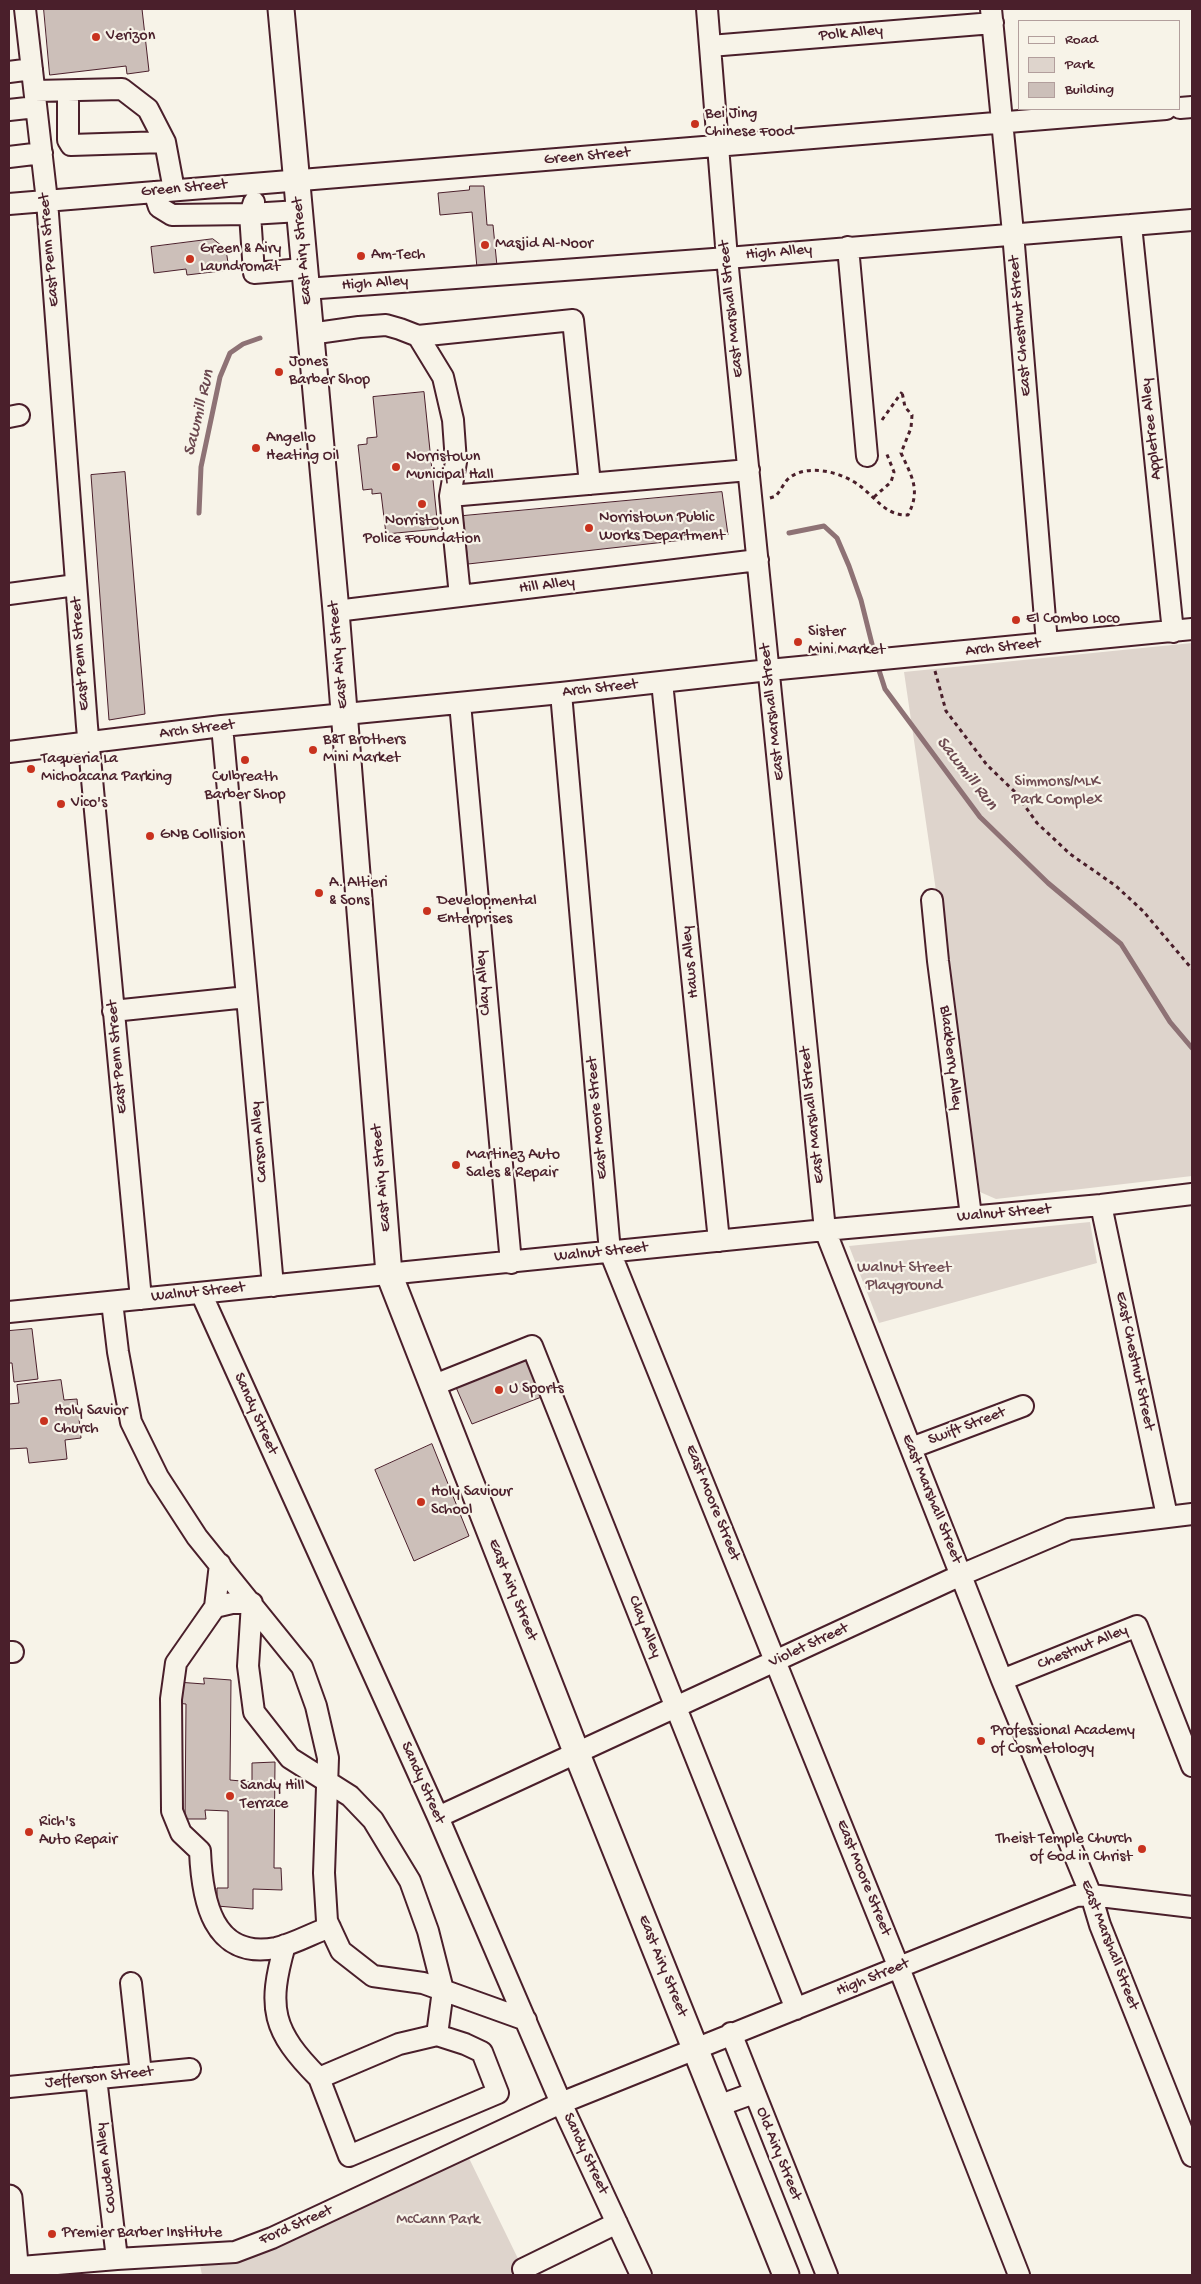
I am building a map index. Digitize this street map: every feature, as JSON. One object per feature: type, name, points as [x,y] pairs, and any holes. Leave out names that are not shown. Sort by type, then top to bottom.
[{"type":"main road","name":"East Airy Street","points":[[281,9],[336,611],[390,1274],[576,1754],[786,2275]]},
{"type":"main road","points":[[9,2198],[13,2270]]},
{"type":"street","name":"East Penn Street","points":[[25,9],[47,201],[88,744],[141,1299]]},
{"type":"street","name":"East Marshall Street","points":[[707,9],[727,258],[825,1230],[1002,1680],[1091,1895],[1100,1925],[1192,2156]]},
{"type":"street","name":"Polk Alley","points":[[710,46],[992,16]]},
{"type":"street","name":"East Chestnut Street","points":[[992,16],[1013,233],[1048,643]]},
{"type":"street","points":[[9,72],[32,70]]},
{"type":"street","points":[[9,110],[35,99],[68,90],[122,89],[148,109],[165,142],[174,190]]},
{"type":"street","points":[[68,90],[68,140],[71,145],[165,142]]},
{"type":"street","name":"Green Street","points":[[9,204],[1153,110]]},
{"type":"street","points":[[9,156],[42,153]]},
{"type":"street","points":[[250,214],[260,183]]},
{"type":"street","points":[[154,192],[159,207],[172,215],[300,211]]},
{"type":"street","name":"High Alley","points":[[250,214],[254,273],[305,279],[727,258],[1013,233],[1131,226],[1192,220]]},
{"type":"street","name":"Appletree Alley","points":[[1131,226],[1183,630]]},
{"type":"street","points":[[848,247],[867,456]]},
{"type":"street","points":[[310,334],[359,326],[386,326],[418,336],[573,320],[590,484]]},
{"type":"street","points":[[418,336],[443,377],[453,420],[456,462],[450,496],[460,596]]},
{"type":"street","points":[[450,496],[749,470]]},
{"type":"street","name":"Hill Alley","points":[[336,611],[758,560]]},
{"type":"street","points":[[9,594],[76,585]]},
{"type":"street","name":"Arch Street","points":[[9,752],[88,744],[222,726],[344,716],[769,670],[932,656],[1183,630]]},
{"type":"street","name":"Haws Alley","points":[[662,682],[719,1241]]},
{"type":"street","name":"East Moore Street","points":[[561,693],[610,1252],[899,1968],[1019,2275]]},
{"type":"street","name":"Clay Alley","points":[[460,703],[511,1263]]},
{"type":"street","name":"Carson Alley","points":[[222,726],[273,1286]]},
{"type":"street","name":"Blackberry Alley","points":[[932,900],[971,1216]]},
{"type":"street","points":[[114,1011],[247,998]]},
{"type":"street","name":"Walnut Street","points":[[9,1312],[825,1230],[1101,1205],[1192,1194]]},
{"type":"street","name":"East Chestnut Street","points":[[1101,1205],[1167,1516]]},
{"type":"street","name":"Sandy Street","points":[[200,1293],[438,1817],[561,2102],[641,2275]]},
{"type":"street","points":[[112,1302],[118,1352],[131,1422],[158,1477],[197,1536],[302,1667],[316,1706],[328,1758],[324,1873],[327,1921],[341,1951],[373,1976],[423,1983],[526,2020]]},
{"type":"street","name":"Clay Alley","points":[[432,1386],[532,1346],[796,2009]]},
{"type":"street","name":"Swift Street","points":[[911,1448],[1023,1406]]},
{"type":"street","name":"Violet Street","points":[[438,1817],[961,1575],[1069,1529],[1192,1514]]},
{"type":"street","points":[[220,1564],[215,1607],[176,1662],[172,1674],[172,1811],[182,1833],[200,1851],[201,1879],[212,1921],[227,1938],[246,1947],[265,1949],[285,1945],[330,1927]]},
{"type":"street","points":[[215,1607],[232,1603],[252,1603]]},
{"type":"street","points":[[252,1603],[248,1666],[254,1712],[290,1758],[350,1796],[373,1820],[410,1881],[428,1931],[443,1990],[437,2035]]},
{"type":"street","name":"Chestnut Alley","points":[[1002,1680],[1137,1626],[1192,1766]]},
{"type":"street","name":"High Street","points":[[561,2102],[1076,1896],[1091,1895],[1192,1907]]},
{"type":"street","points":[[285,1945],[275,1988],[278,2023],[289,2044],[319,2078],[349,2156],[498,2092],[482,2052],[437,2035],[399,2044],[319,2078]]},
{"type":"street","points":[[131,1984],[141,2074]]},
{"type":"street","name":"Old Airy Street","points":[[731,2033],[827,2275]]},
{"type":"street","name":"Jefferson Street","points":[[9,2087],[190,2069]]},
{"type":"street","name":"Cowden Alley","points":[[96,2078],[117,2259]]},
{"type":"street","points":[[718,2106],[754,2093]]},
{"type":"street","name":"Ford Street","points":[[13,2270],[117,2259],[235,2252],[272,2238],[561,2102]]},
{"type":"street","points":[[525,2272],[617,2224]]},
{"type":"path","points":[[880,423],[902,392]]},
{"type":"path","points":[[874,497],[891,482],[894,472],[886,450]]},
{"type":"path","points":[[932,656],[946,711],[987,765],[1014,791],[1037,823],[1070,854],[1116,886],[1142,911],[1192,969]]},
{"type":"green space","name":"Simmons/MLK Park Complex","points":[[1192,643],[1192,1176],[996,1199],[980,1192],[904,672]]},
{"type":"green space","name":"Walnut Street Playground","points":[[1090,1222],[1097,1263],[879,1323],[849,1246]]},
{"type":"green space","name":"McCann Park","points":[[464,2148],[526,2275],[202,2275],[198,2256],[235,2252]]},
{"type":"building","name":"Verizon","points":[[44,9],[142,9],[149,71],[127,74],[126,66],[50,75]]},
{"type":"building","name":"Masjid Al-Noor","points":[[470,186],[484,186],[487,225],[493,225],[497,266],[477,268],[472,212],[440,215],[438,193],[469,190]]},
{"type":"building","name":"Green & Airy Laundromat","points":[[213,239],[226,249],[229,270],[187,275],[186,269],[154,273],[151,247]]},
{"type":"building","name":"Norristown Municipal Hall","points":[[424,392],[438,529],[386,534],[381,493],[372,494],[372,489],[363,490],[358,445],[367,444],[367,438],[377,437],[373,397]]},
{"type":"building","points":[[125,472],[145,714],[109,720],[91,475]]},
{"type":"building","points":[[722,492],[728,535],[468,564],[463,516]]},
{"type":"building","points":[[32,1329],[38,1379],[14,1382],[12,1363],[9,1363],[9,1331]]},
{"type":"building","name":"U Sports","points":[[526,1355],[544,1396],[472,1424],[455,1385]]},
{"type":"building","name":"Holy Savior Church","points":[[61,1380],[64,1400],[77,1399],[81,1438],[65,1440],[67,1459],[29,1463],[27,1448],[9,1449],[9,1404],[19,1403],[17,1385]]},
{"type":"building","points":[[432,1444],[469,1536],[414,1561],[375,1470]]},
{"type":"building","name":"Sandy Hill Terrace","points":[[204,1678],[231,1680],[230,1780],[252,1782],[252,1763],[275,1762],[274,1868],[281,1868],[282,1890],[253,1889],[253,1909],[217,1906],[217,1888],[228,1888],[228,1811],[205,1810],[206,1819],[185,1819],[186,1704],[176,1703],[177,1682],[204,1684]]},
{"type":"waterway","name":"Sawmill Run","points":[[199,513],[201,467],[220,377],[230,353],[243,344],[260,338]]},
{"type":"waterway","name":"Sawmill Run","points":[[789,533],[824,526],[837,538],[861,600],[875,656]]},
{"type":"waterway","name":"Sawmill Run","points":[[877,664],[885,689],[980,817],[1048,883],[1121,944],[1170,1022],[1192,1048]]},
{"type":"place","name":"Verizon","points":[[96,37]]},
{"type":"place","name":"Bei Jing Chinese Food","points":[[695,124]]},
{"type":"place","name":"Masjid Al-Noor","points":[[485,245]]},
{"type":"place","name":"Am-Tech","points":[[361,256]]},
{"type":"place","name":"Green & Airy Laundromat","points":[[190,259]]},
{"type":"place","name":"Jones Barber Shop","points":[[279,372]]},
{"type":"place","name":"Angello Heating Oil","points":[[256,448]]},
{"type":"place","name":"Norristown Municipal Hall","points":[[396,467]]},
{"type":"place","name":"Norristown Police Foundation","points":[[422,504]]},
{"type":"place","name":"Norristown Public Works Department","points":[[589,528]]},
{"type":"place","name":"El Combo Loco","points":[[1016,620]]},
{"type":"place","name":"Sister Mini Market","points":[[798,642]]},
{"type":"place","name":"B&T Brothers Mini Market","points":[[313,750]]},
{"type":"place","name":"Culbreath Barber Shop","points":[[245,760]]},
{"type":"place","name":"Taqueria La Michoacana Parking","points":[[31,769]]},
{"type":"place","name":"Vico's","points":[[61,804]]},
{"type":"place","name":"GNB Collision","points":[[150,836]]},
{"type":"place","name":"A. Altieri & Sons","points":[[319,893]]},
{"type":"place","name":"Developmental Enterprises","points":[[427,911]]},
{"type":"place","name":"Martinez Auto Sales & Repair","points":[[456,1165]]},
{"type":"place","name":"U Sports","points":[[499,1390]]},
{"type":"place","name":"Holy Savior Church","points":[[44,1421]]},
{"type":"place","name":"Holy Saviour School","points":[[421,1502]]},
{"type":"place","name":"Professional Academy of Cosmetology","points":[[981,1741]]},
{"type":"place","name":"Sandy Hill Terrace","points":[[230,1796]]},
{"type":"place","name":"Rich's Auto Repair","points":[[29,1832]]},
{"type":"place","name":"Theist Temple Church of God in Christ","points":[[1142,1849]]},
{"type":"place","name":"Premier Barber Institute","points":[[52,2234]]}]
